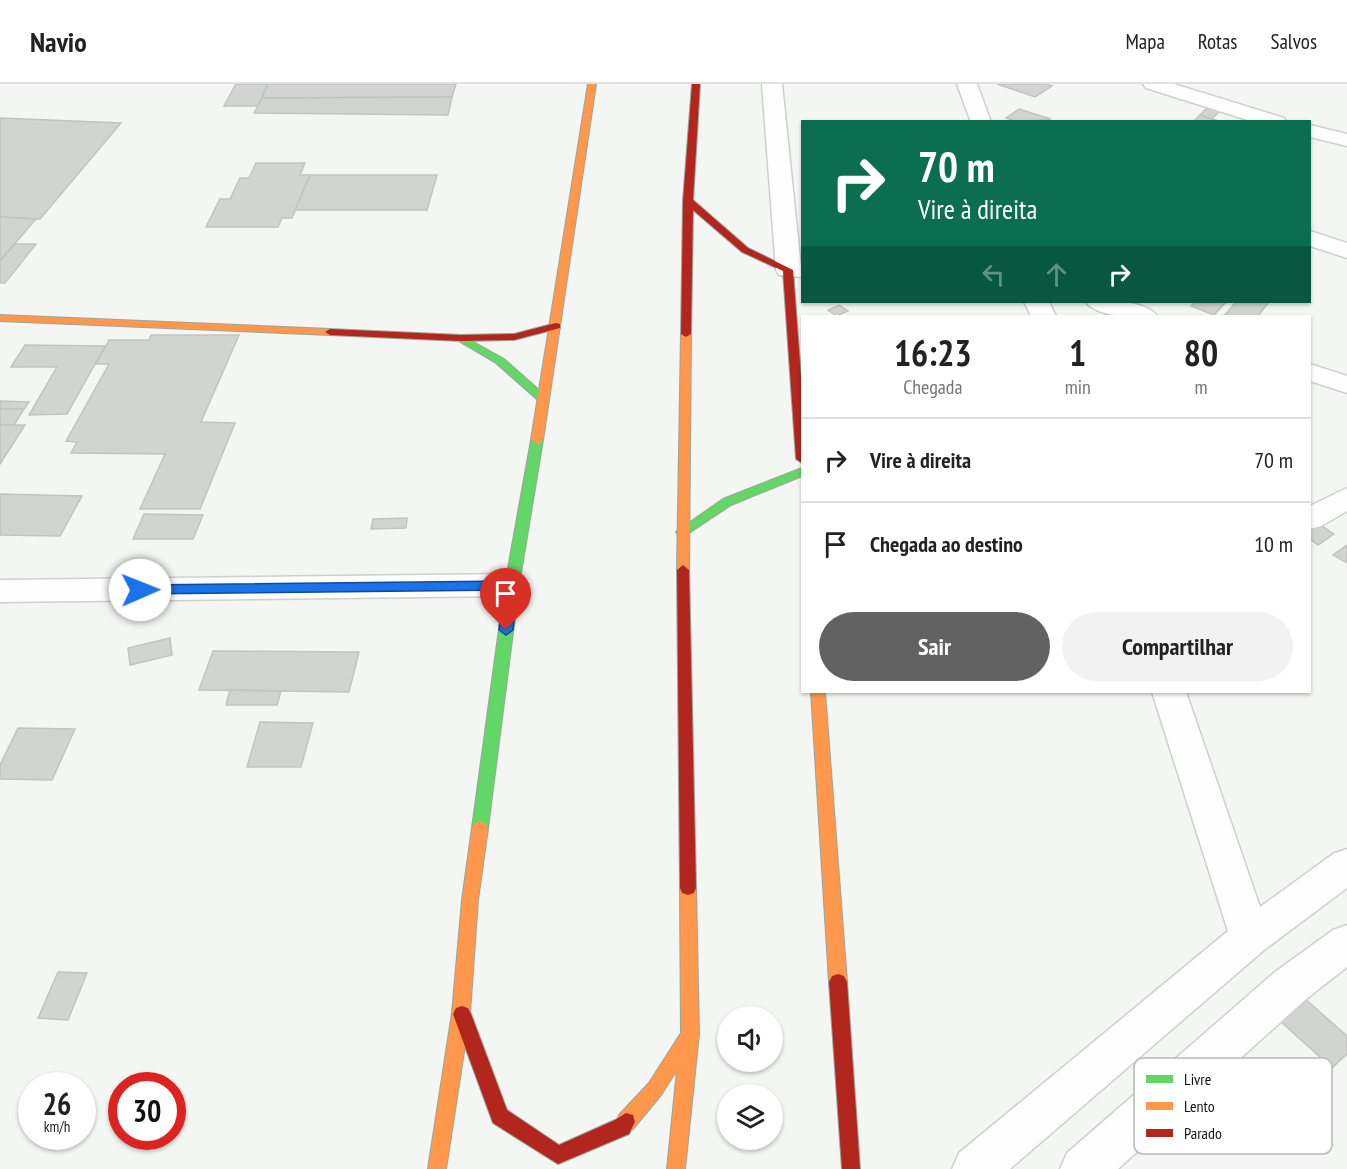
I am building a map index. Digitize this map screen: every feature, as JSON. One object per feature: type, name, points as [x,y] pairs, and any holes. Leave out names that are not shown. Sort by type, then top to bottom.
[{"type":"main road","points":[[437,1169],[461,1013],[470,900],[512,585],[556,326],[592,84]]},
{"type":"main road","points":[[676,1169],[690,1034],[682,532],[688,201],[696,84]]},
{"type":"main road","points":[[688,201],[731,242],[759,260],[795,270],[801,432]]},
{"type":"main road","points":[[0,318],[461,338],[514,337],[556,326]]},
{"type":"main road","points":[[461,338],[500,361],[543,399]]},
{"type":"main road","points":[[682,532],[727,502],[759,487],[801,472]]},
{"type":"main road","points":[[818,693],[851,1169]]},
{"type":"main road","points":[[461,1013],[500,1116],[558,1155],[622,1127],[655,1089],[690,1034]]},
{"type":"street","points":[[772,84],[795,270]]},
{"type":"street","points":[[967,84],[980,120]]},
{"type":"street","points":[[1153,84],[1270,120]]},
{"type":"street","points":[[1311,131],[1347,140]]},
{"type":"street","points":[[1311,238],[1347,251]]},
{"type":"street","points":[[1102,303],[1140,315]]},
{"type":"street","points":[[1311,372],[1347,385]]},
{"type":"street","points":[[1311,518],[1347,498]]},
{"type":"street","points":[[0,591],[512,585]]},
{"type":"street","points":[[1169,693],[1250,937]]},
{"type":"street","points":[[975,1169],[1250,937],[1347,867]]},
{"type":"street","points":[[1209,1058],[1290,986],[1347,943]]},
{"type":"street","points":[[1083,1169],[1134,1124]]},
{"type":"building","points":[[236,84],[268,84],[258,106],[224,106]]},
{"type":"building","points":[[268,84],[456,84],[452,97],[262,98]]},
{"type":"building","points":[[997,84],[1047,84],[1052,86],[1035,97]]},
{"type":"building","points":[[452,97],[448,115],[254,113],[262,98]]},
{"type":"building","points":[[1209,106],[1222,109],[1212,119],[1200,115]]},
{"type":"building","points":[[1019,109],[1051,119],[1012,120],[1006,118]]},
{"type":"building","points":[[1200,115],[1216,120],[1195,120]]},
{"type":"building","points":[[0,118],[121,123],[40,219],[36,219],[0,217]]},
{"type":"building","points":[[256,163],[305,163],[300,175],[310,175],[292,218],[282,218],[278,227],[206,227],[220,199],[230,199],[240,178],[249,178]]},
{"type":"building","points":[[310,175],[437,175],[427,210],[295,210]]},
{"type":"building","points":[[0,217],[36,219],[0,261]]},
{"type":"building","points":[[15,244],[36,244],[5,283],[0,283],[0,261]]},
{"type":"building","points":[[1194,303],[1225,303],[1214,315],[1191,306]]},
{"type":"building","points":[[1235,303],[1268,303],[1259,315],[1225,315]]},
{"type":"building","points":[[839,305],[848,311],[836,315],[828,310]]},
{"type":"building","points":[[151,335],[239,335],[201,422],[235,423],[200,509],[140,509],[165,454],[71,453],[77,442],[66,441],[109,364],[96,364],[109,340],[149,340]]},
{"type":"building","points":[[25,345],[105,346],[67,414],[29,415],[57,367],[11,367]]},
{"type":"building","points":[[0,401],[29,402],[24,409],[0,409]]},
{"type":"building","points":[[0,409],[24,409],[14,425],[0,425]]},
{"type":"building","points":[[0,425],[25,425],[0,464]]},
{"type":"building","points":[[0,494],[82,496],[60,536],[0,535]]},
{"type":"building","points":[[144,514],[203,515],[193,539],[133,539]]},
{"type":"building","points":[[407,518],[406,528],[371,529],[373,519]]},
{"type":"building","points":[[1314,521],[1334,534],[1318,545],[1311,540],[1311,523]]},
{"type":"building","points":[[1347,545],[1347,563],[1333,555]]},
{"type":"building","points":[[170,638],[172,655],[130,665],[128,648]]},
{"type":"building","points":[[213,651],[359,652],[349,692],[199,690]]},
{"type":"building","points":[[230,690],[281,691],[277,705],[226,705]]},
{"type":"building","points":[[260,722],[313,723],[301,767],[247,767]]},
{"type":"building","points":[[18,728],[75,729],[52,780],[0,779],[0,765]]},
{"type":"building","points":[[58,972],[87,973],[68,1020],[38,1018]]},
{"type":"building","points":[[1303,997],[1347,1036],[1347,1054],[1332,1068],[1332,1058],[1321,1058],[1278,1019]]},
{"type":"traffic: fast","points":[[461,338],[500,361],[543,399]]},
{"type":"traffic: fast","points":[[480,828],[512,585],[537,440]]},
{"type":"traffic: fast","points":[[682,532],[727,502],[801,472]]},
{"type":"traffic: slow","points":[[537,440],[592,84]]},
{"type":"traffic: slow","points":[[0,318],[330,332]]},
{"type":"traffic: slow","points":[[683,570],[686,334]]},
{"type":"traffic: slow","points":[[818,693],[838,982]]},
{"type":"traffic: slow","points":[[437,1169],[461,1013],[470,900],[480,828]]},
{"type":"traffic: slow","points":[[676,1169],[690,1034],[688,888]]},
{"type":"traffic: slow","points":[[626,1122],[655,1089],[686,1040]]},
{"type":"traffic: jam","points":[[686,334],[688,201],[696,84]]},
{"type":"traffic: jam","points":[[688,201],[745,250],[788,270],[801,446]]},
{"type":"traffic: jam","points":[[330,332],[461,338],[514,337],[556,326]]},
{"type":"traffic: jam","points":[[683,570],[688,888]]},
{"type":"traffic: jam","points":[[838,982],[851,1169]]},
{"type":"traffic: jam","points":[[462,1014],[500,1116],[558,1155],[622,1127],[626,1122]]},
{"type":"route","points":[[140,590],[512,585],[506,630]]}]
